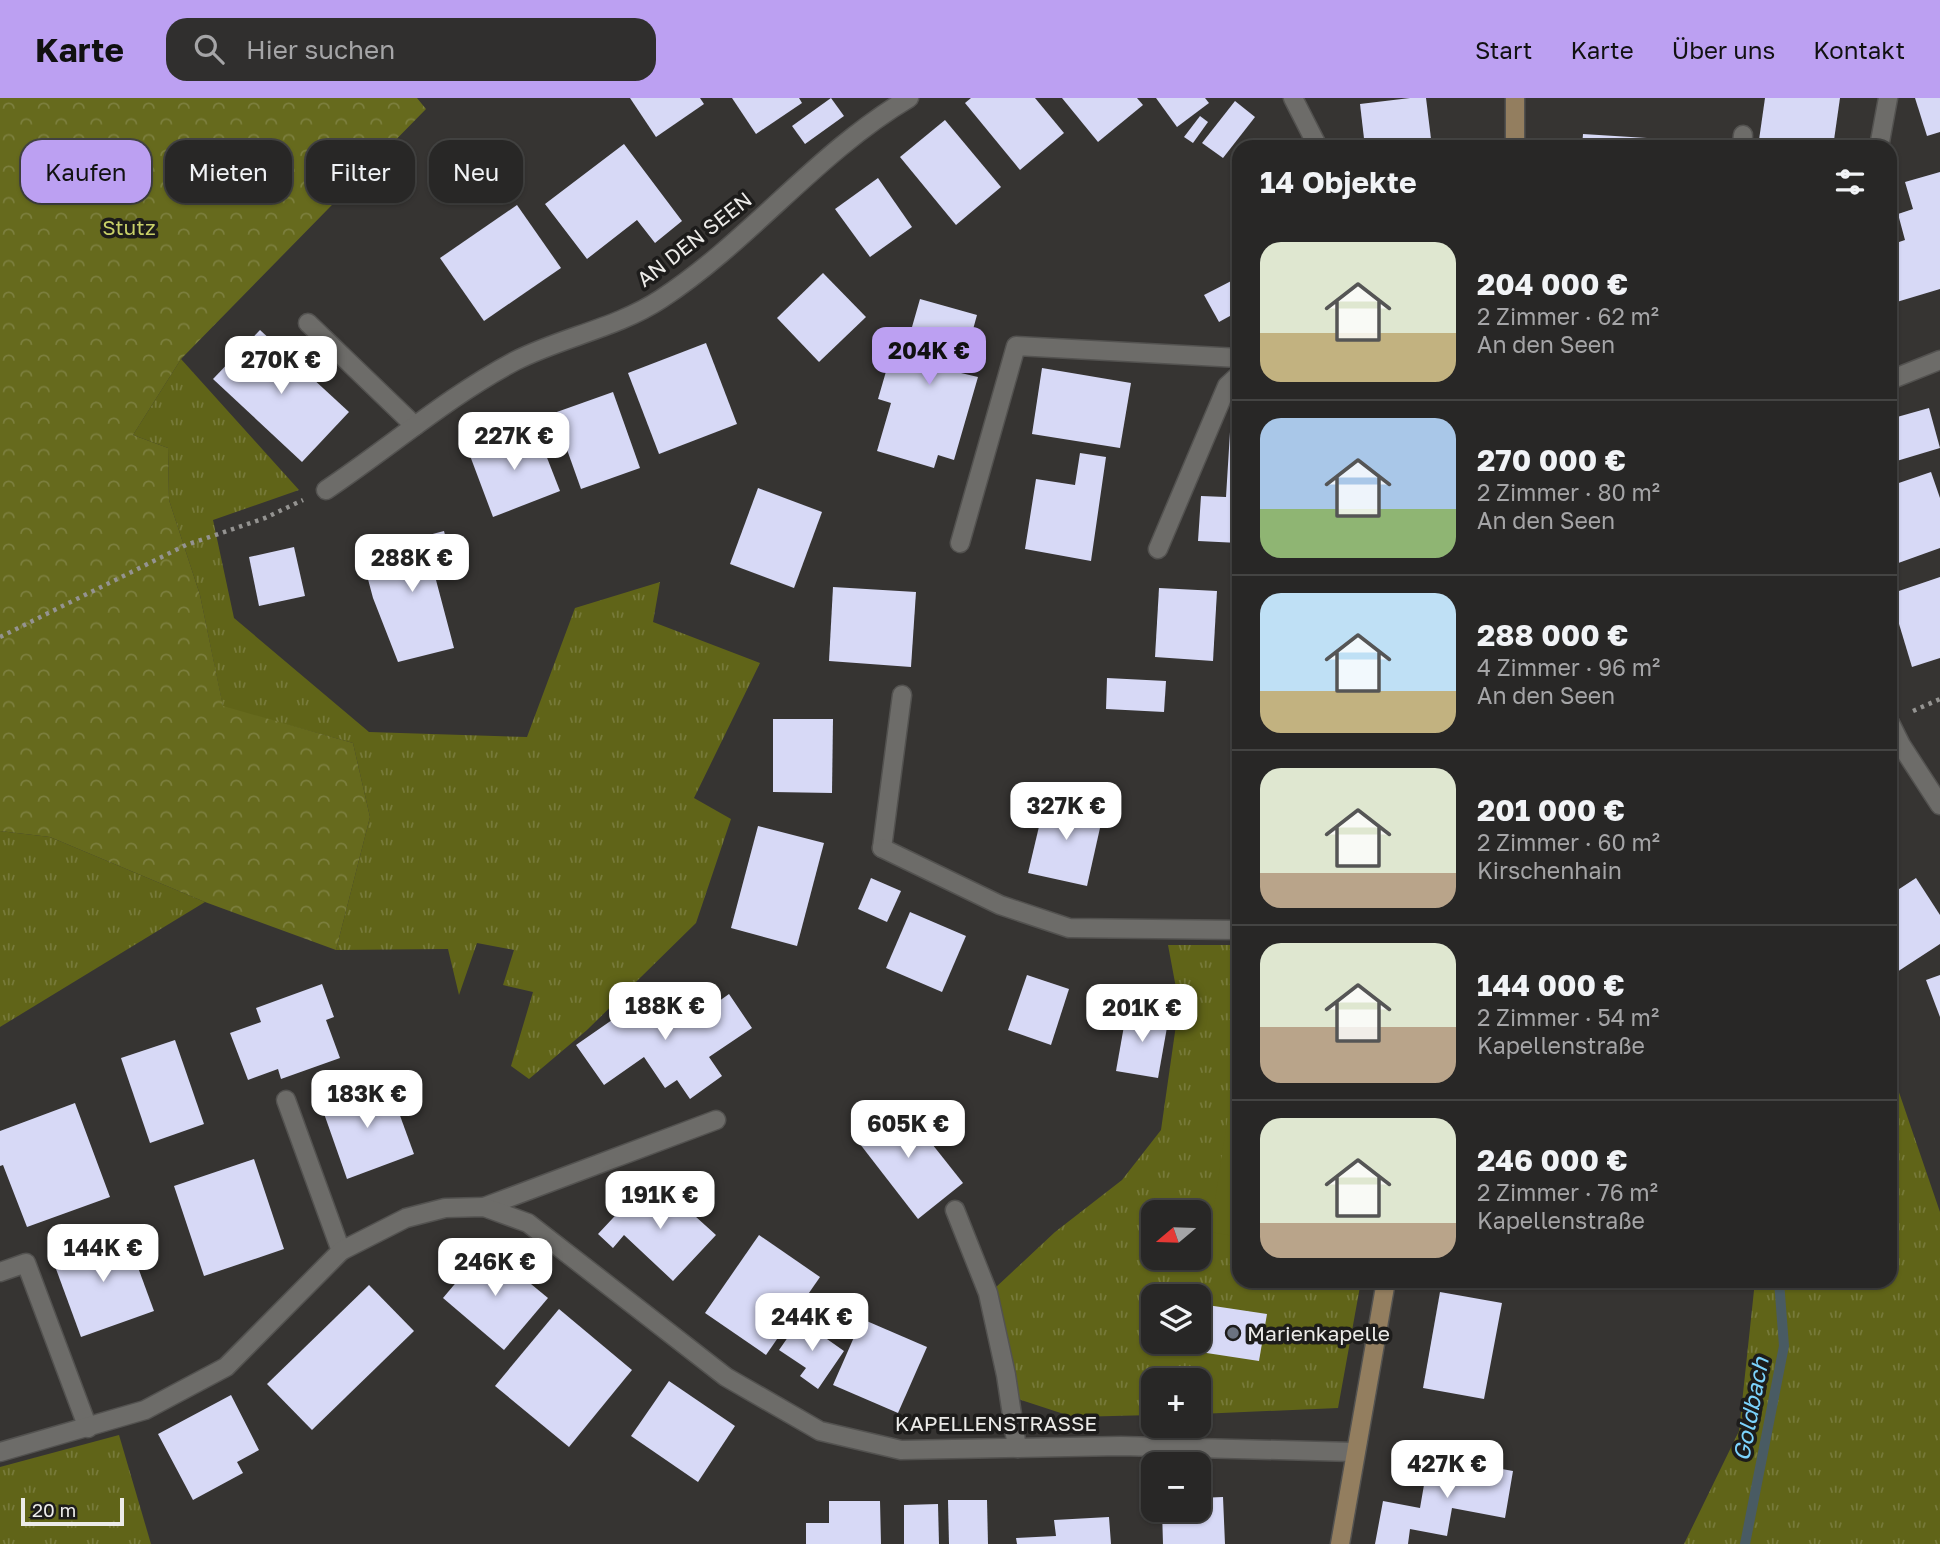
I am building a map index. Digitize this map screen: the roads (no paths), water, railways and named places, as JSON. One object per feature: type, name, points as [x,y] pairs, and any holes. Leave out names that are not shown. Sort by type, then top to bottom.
[{"type":"street","name":"AN DEN SEEN","points":[[326,490],[480,380],[535,351],[603,327],[660,300],[736,241],[841,144],[909,98]]},
{"type":"street","points":[[1293,98],[1314,140]]},
{"type":"street","points":[[1515,98],[1515,140]]},
{"type":"street","points":[[1880,140],[1888,98]]},
{"type":"street","points":[[308,323],[415,426]]},
{"type":"street","points":[[960,543],[1016,346],[1232,358]]},
{"type":"street","points":[[1897,377],[1940,360]]},
{"type":"street","points":[[1158,549],[1227,386],[1232,381]]},
{"type":"street","points":[[902,695],[882,848],[1000,905],[1069,928],[1232,930]]},
{"type":"street","points":[[1897,738],[1940,805]]},
{"type":"street","points":[[286,1100],[341,1251]]},
{"type":"street","points":[[484,1208],[716,1120]]},
{"type":"street","name":"KAPELLENSTRASSE","points":[[0,1452],[145,1410],[226,1367],[341,1251],[406,1218],[446,1208],[484,1208],[528,1223],[726,1377],[820,1431],[901,1450],[1121,1446],[1354,1452]]},
{"type":"street","points":[[955,1210],[988,1293],[1006,1375],[1017,1448]]},
{"type":"street","points":[[0,1272],[26,1263],[88,1428]]},
{"type":"street","points":[[1340,1544],[1385,1288]]},
{"type":"waterway","name":"Goldbach","points":[[1745,1544],[1784,1346],[1780,1288]]},
{"type":"place","name":"Marienkapelle","points":[[1233,1333]]},
{"type":"park label","name":"Stutz","points":[[129,227]]}]
